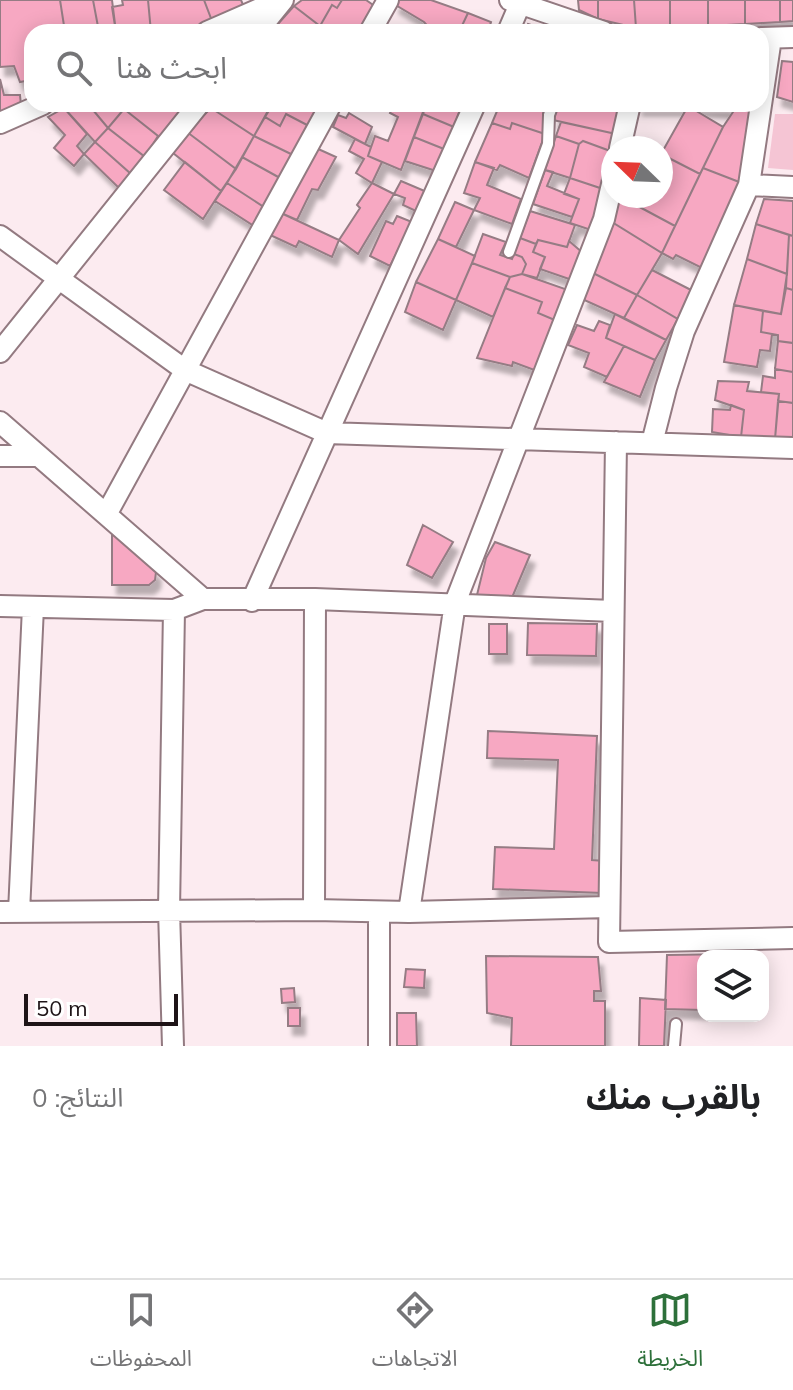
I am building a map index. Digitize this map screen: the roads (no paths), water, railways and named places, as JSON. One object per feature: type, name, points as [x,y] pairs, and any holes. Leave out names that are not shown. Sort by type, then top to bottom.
[{"type":"street","points":[[226,24],[282,0]]},
{"type":"street","points":[[263,24],[282,0]]},
{"type":"street","points":[[374,24],[388,0]]},
{"type":"street","points":[[510,24],[515,2],[569,24]]},
{"type":"street","points":[[769,38],[793,37]]},
{"type":"street","points":[[0,123],[25,112]]},
{"type":"street","points":[[0,352],[193,112]]},
{"type":"street","points":[[107,513],[327,112]]},
{"type":"street","points":[[252,601],[471,112]]},
{"type":"street","points":[[623,136],[628,112]]},
{"type":"street","points":[[652,443],[684,331],[749,185],[757,112]]},
{"type":"street","points":[[749,185],[793,187]]},
{"type":"street","points":[[409,912],[455,603],[607,208]]},
{"type":"street","points":[[0,236],[185,370],[327,433],[793,448]]},
{"type":"street","points":[[0,422],[203,599]]},
{"type":"street","points":[[616,442],[609,942],[793,938]]},
{"type":"street","points":[[0,456],[36,456]]},
{"type":"street","points":[[0,606],[174,610],[203,599],[315,599],[613,611]]},
{"type":"street","points":[[314,910],[315,599]]},
{"type":"street","points":[[33,607],[9,912],[409,912],[609,907]]},
{"type":"street","points":[[173,1046],[169,910],[174,610]]},
{"type":"street","points":[[379,912],[379,1046]]},
{"type":"lane","points":[[509,252],[548,144],[550,112]]},
{"type":"lane","points":[[674,1046],[676,1024]]}]
